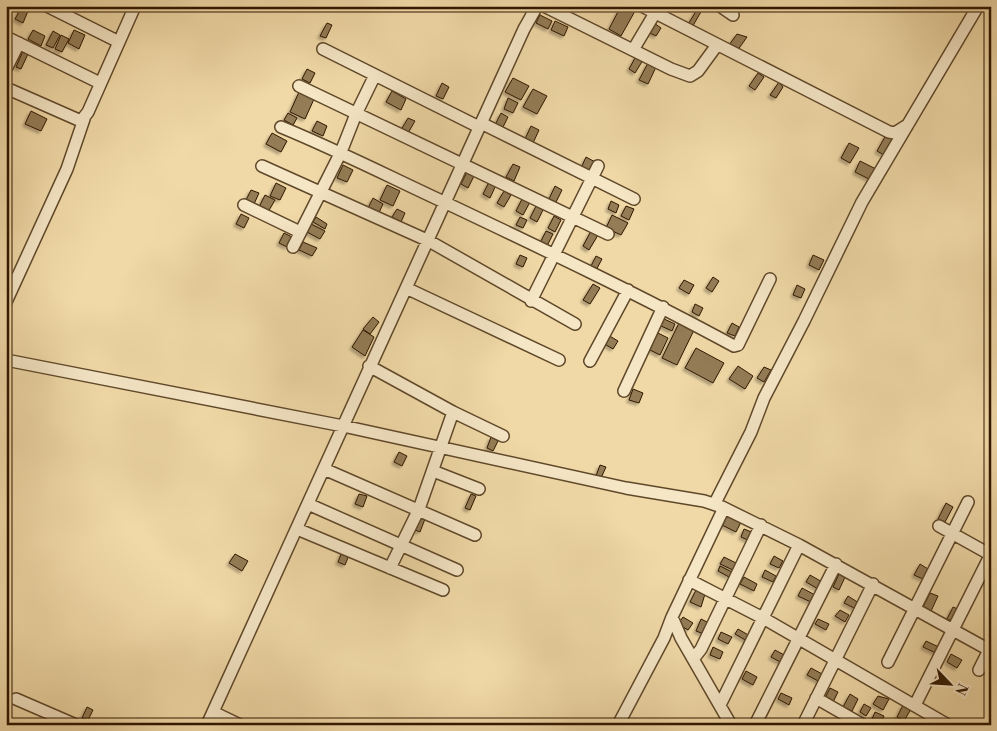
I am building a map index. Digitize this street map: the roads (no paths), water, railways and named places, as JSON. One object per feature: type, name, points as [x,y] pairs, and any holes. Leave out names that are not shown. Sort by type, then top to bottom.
[{"type":"street","points":[[47,6],[120,42]]},
{"type":"street","points":[[6,302],[67,169],[84,119],[135,6]]},
{"type":"street","points":[[207,725],[369,366],[429,241],[480,125],[537,6]]},
{"type":"street","points":[[544,6],[690,76],[698,71],[717,45]]},
{"type":"street","points":[[642,6],[889,132],[895,133],[908,125]]},
{"type":"street","points":[[720,6],[733,15]]},
{"type":"street","points":[[718,505],[752,432],[764,398],[862,202],[978,6]]},
{"type":"street","points":[[633,50],[655,13]]},
{"type":"street","points":[[6,37],[100,83]]},
{"type":"street","points":[[6,69],[19,43]]},
{"type":"street","points":[[323,49],[634,199]]},
{"type":"street","points":[[293,247],[341,152],[356,114],[375,75]]},
{"type":"street","points":[[298,86],[608,234]]},
{"type":"street","points":[[6,88],[77,121],[84,119]]},
{"type":"street","points":[[280,127],[341,152],[628,290],[735,346],[770,279]]},
{"type":"street","points":[[262,166],[429,241],[531,301],[575,324]]},
{"type":"street","points":[[531,301],[574,218],[598,166]]},
{"type":"street","points":[[244,205],[300,232]]},
{"type":"street","points":[[406,288],[559,360]]},
{"type":"street","points":[[590,361],[628,290]]},
{"type":"street","points":[[624,391],[663,307]]},
{"type":"street","points":[[6,360],[343,426],[654,494],[718,505],[836,564],[990,649],[979,670]]},
{"type":"street","points":[[369,366],[453,412],[504,436]]},
{"type":"street","points":[[390,568],[419,509],[453,412]]},
{"type":"street","points":[[324,469],[475,535]]},
{"type":"street","points":[[433,472],[479,489]]},
{"type":"street","points":[[888,662],[968,502]]},
{"type":"street","points":[[308,504],[457,570]]},
{"type":"street","points":[[618,725],[664,638],[689,580],[722,512],[718,505]]},
{"type":"street","points":[[694,658],[701,649],[761,525]]},
{"type":"street","points":[[915,705],[991,554],[939,526]]},
{"type":"street","points":[[297,529],[443,590]]},
{"type":"street","points":[[720,705],[799,545]]},
{"type":"street","points":[[755,725],[800,639],[836,564]]},
{"type":"street","points":[[689,580],[835,658],[948,725]]},
{"type":"street","points":[[803,725],[873,584]]},
{"type":"street","points":[[672,617],[681,638],[731,725]]},
{"type":"street","points":[[816,698],[863,725]]},
{"type":"street","points":[[16,699],[76,725]]},
{"type":"street","points":[[213,712],[240,725]]}]
